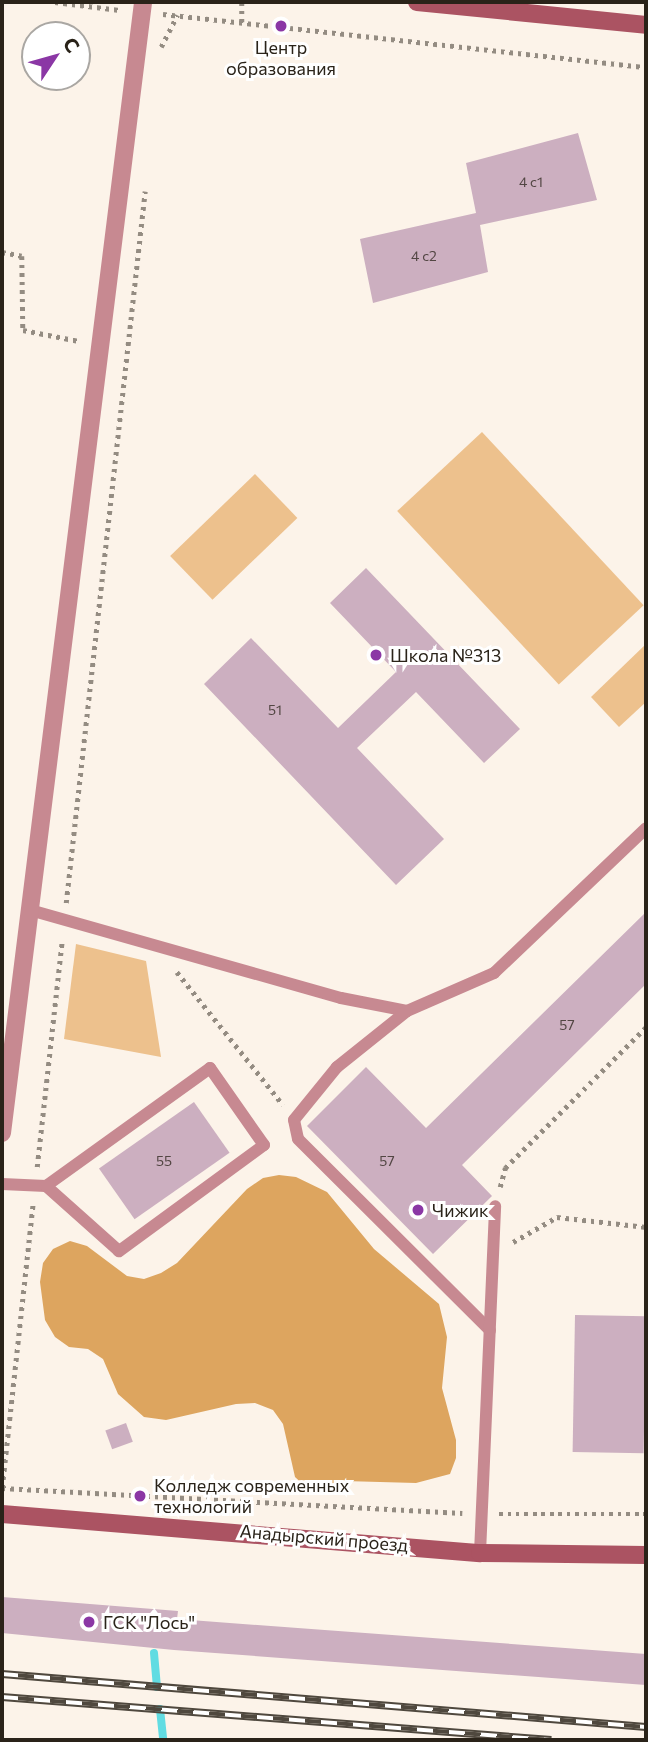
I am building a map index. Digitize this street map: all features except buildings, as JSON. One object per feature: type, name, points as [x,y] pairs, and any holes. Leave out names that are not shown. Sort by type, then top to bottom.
[{"type":"street","points":[[417,2],[646,25]]},
{"type":"street","points":[[2,1133],[143,7]]},
{"type":"street","name":"Анадырский проезд","points":[[2,1514],[480,1553],[646,1555]]},
{"type":"lane","points":[[491,1330],[298,1139],[294,1120],[337,1067],[407,1011],[494,973],[646,828]]},
{"type":"lane","points":[[30,910],[407,1011]]},
{"type":"lane","points":[[2,1184],[41,1186],[119,1251],[264,1145],[210,1068],[41,1186]]},
{"type":"lane","points":[[480,1553],[495,1206]]},
{"type":"path","points":[[55,2],[143,7],[177,15],[646,67]]},
{"type":"path","points":[[242,2],[242,22]]},
{"type":"path","points":[[160,50],[177,15]]},
{"type":"path","points":[[145,188],[64,920],[41,1186],[2,1488],[483,1514],[646,1514]]},
{"type":"path","points":[[2,252],[22,256],[23,330],[100,345]]},
{"type":"path","points":[[156,945],[294,1120]]},
{"type":"path","points":[[495,1206],[505,1168],[646,1027]]},
{"type":"path","points":[[494,1252],[557,1217],[646,1227]]},
{"type":"shaded area","points":[[482,432],[644,605],[559,684],[397,511]]},
{"type":"shaded area","points":[[255,474],[297,518],[212,600],[170,556]]},
{"type":"shaded area","points":[[646,644],[646,702],[619,727],[591,697]]},
{"type":"shaded area","points":[[76,944],[146,961],[161,1057],[64,1039]]},
{"type":"shaded area","points":[[279,1175],[296,1177],[327,1192],[374,1249],[439,1304],[447,1337],[442,1388],[456,1440],[456,1458],[450,1474],[416,1483],[344,1481],[308,1489],[295,1477],[283,1424],[273,1410],[255,1403],[236,1404],[166,1420],[144,1417],[118,1394],[103,1359],[88,1349],[69,1347],[55,1337],[45,1320],[40,1282],[43,1263],[53,1249],[70,1241],[87,1246],[127,1276],[144,1279],[177,1263],[247,1189],[263,1178]]},
{"type":"waterway","points":[[154,1653],[157,1687]]},
{"type":"waterway","points":[[160,1709],[163,1740]]},
{"type":"railway","points":[[2,1674],[646,1727]]},
{"type":"railway","points":[[2,1697],[551,1740]]},
{"type":"place","name":"Центр образования","points":[[281,26]]},
{"type":"place","name":"Школа №313","points":[[376,655]]},
{"type":"place","name":"Чижик","points":[[418,1210]]},
{"type":"place","name":"Колледж современных технологий","points":[[140,1496]]},
{"type":"place","name":"ГСК \"Лось\"","points":[[89,1622]]}]
